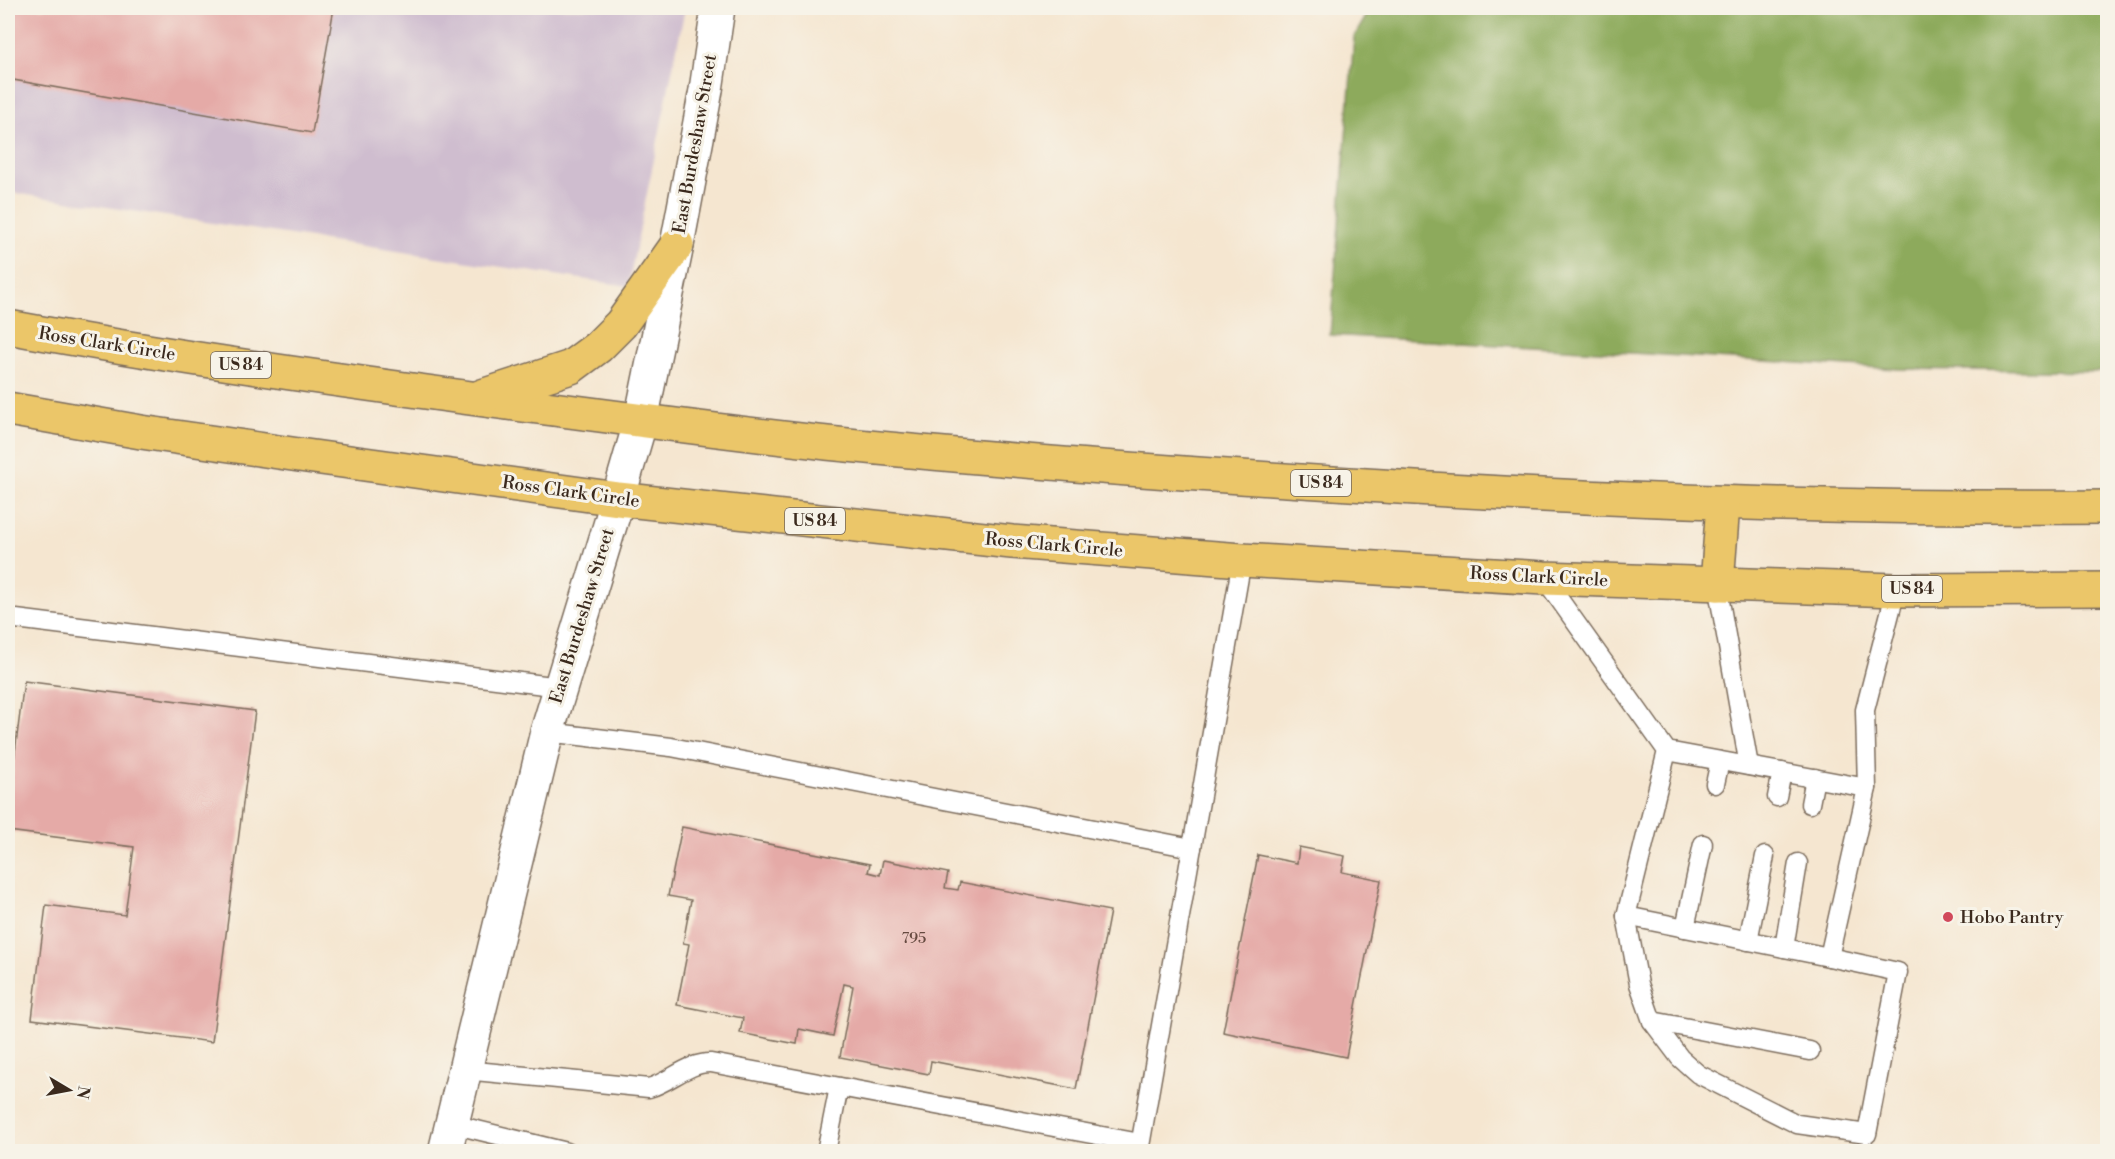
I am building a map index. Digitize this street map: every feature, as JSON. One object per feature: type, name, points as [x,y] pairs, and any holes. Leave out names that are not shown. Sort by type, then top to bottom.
[{"type":"highway","points":[[474,398],[571,367],[598,347],[621,324],[677,245]]},
{"type":"highway","name":"Ross Clark Circle","points":[[8,327],[229,363],[640,420],[819,442],[1157,472],[1543,496],[1723,504],[1962,508],[2108,507]]},
{"type":"highway","name":"Ross Clark Circle","points":[[8,409],[265,450],[618,499],[1012,542],[1242,560],[1544,578],[1896,590],[2108,589]]},
{"type":"highway","points":[[1717,584],[1723,504]]},
{"type":"street","name":"East Burdeshaw Street","points":[[448,1138],[547,732],[640,420],[677,245],[706,90],[718,8]]},
{"type":"lane","points":[[465,1070],[649,1088],[698,1064],[711,1063],[1139,1147],[1242,560]]},
{"type":"lane","points":[[1544,578],[1667,751],[1867,788]]},
{"type":"lane","points":[[1717,584],[1749,766]]},
{"type":"lane","points":[[1829,957],[1867,788],[1865,710],[1896,590]]},
{"type":"lane","points":[[8,618],[560,687]]},
{"type":"lane","points":[[547,732],[671,747],[1192,848]]},
{"type":"lane","points":[[1626,916],[1898,972],[1873,1062],[1867,1134],[1797,1124],[1698,1074],[1680,1058],[1652,1021],[1639,984],[1626,916],[1667,751]]},
{"type":"lane","points":[[1715,784],[1720,761]]},
{"type":"lane","points":[[1777,797],[1782,772]]},
{"type":"lane","points":[[1810,804],[1815,778]]},
{"type":"lane","points":[[1685,928],[1703,844]]},
{"type":"lane","points":[[1748,941],[1765,856]]},
{"type":"lane","points":[[1784,948],[1798,863]]},
{"type":"lane","points":[[1652,1021],[1810,1051]]},
{"type":"lane","points":[[826,1152],[839,1087]]},
{"type":"lane","points":[[448,1138],[567,1152]]},
{"type":"shaded area","points":[[8,8],[685,8],[628,286],[8,192]]},
{"type":"green space","points":[[1371,8],[2107,8],[2107,372],[1898,369],[1330,335],[1354,37]]},
{"type":"building","points":[[8,8],[334,8],[312,133],[8,79]]},
{"type":"building","points":[[24,681],[255,711],[212,1042],[32,1019],[46,905],[125,915],[134,847],[8,831],[8,808]]},
{"type":"building","points":[[682,827],[870,864],[868,872],[880,875],[883,860],[948,873],[945,888],[958,890],[960,882],[1110,911],[1076,1089],[931,1061],[929,1074],[840,1057],[853,986],[844,984],[833,1036],[799,1029],[797,1044],[740,1033],[743,1018],[677,1005],[689,944],[683,943],[691,900],[668,896]]},
{"type":"building","points":[[1299,847],[1345,856],[1342,872],[1381,880],[1346,1057],[1223,1032],[1258,855],[1297,863]]},
{"type":"place","name":"Hobo Pantry","points":[[1948,917]]}]
